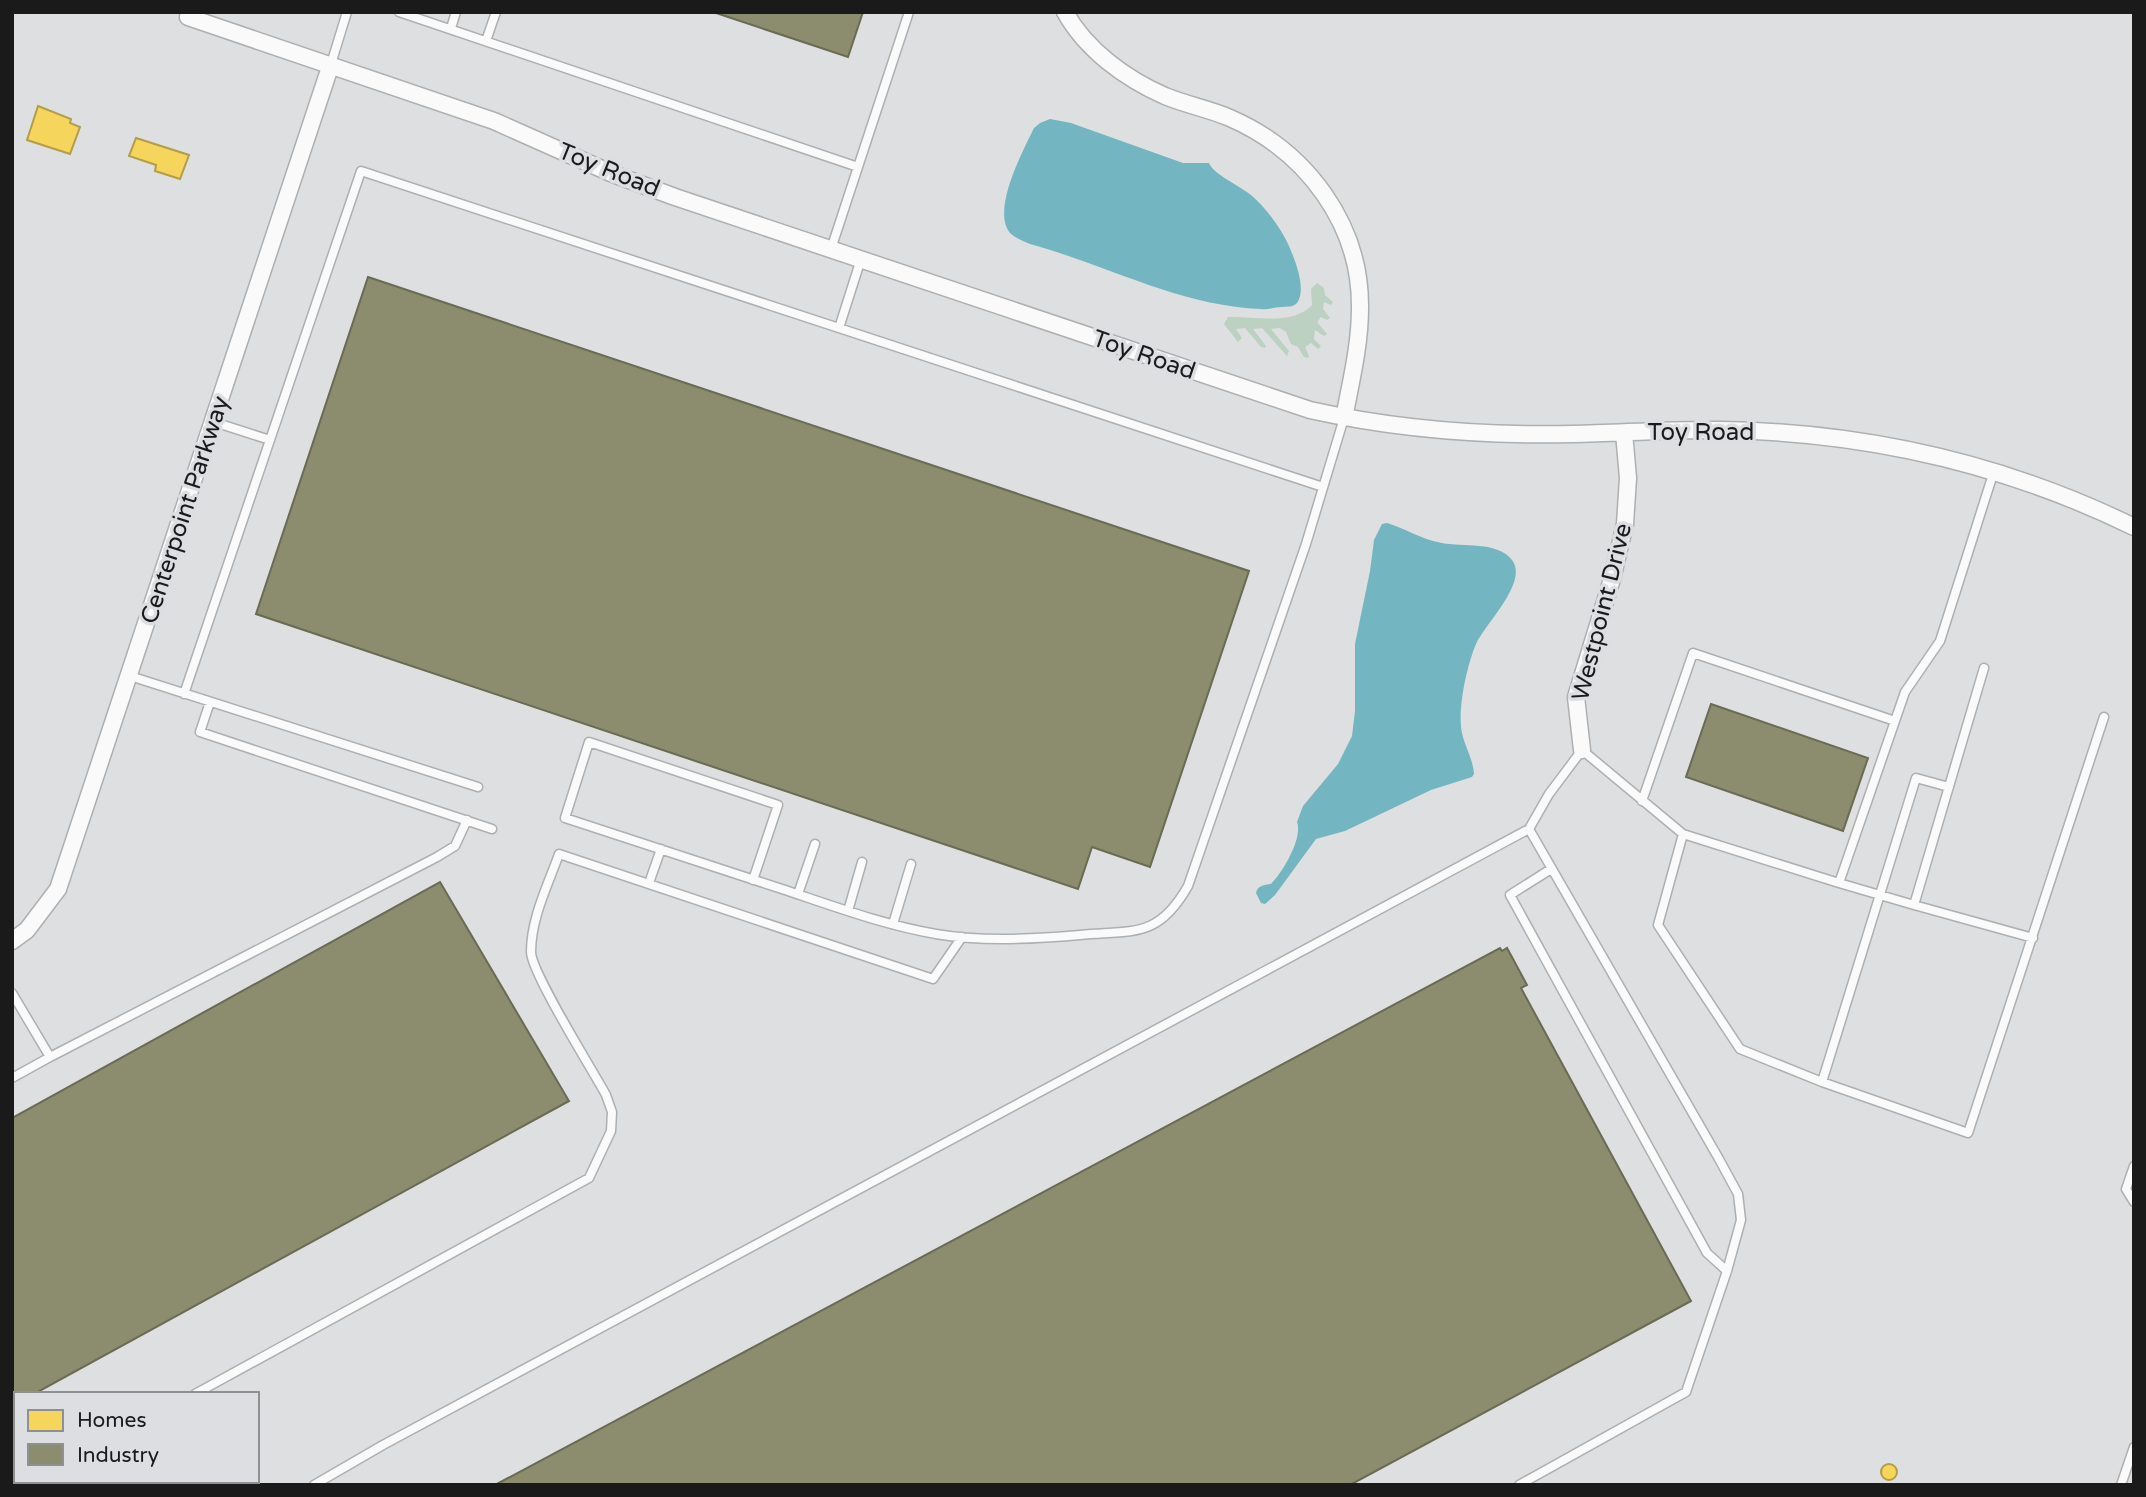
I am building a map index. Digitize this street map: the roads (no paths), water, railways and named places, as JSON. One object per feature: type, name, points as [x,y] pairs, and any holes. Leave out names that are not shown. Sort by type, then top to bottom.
[{"type":"street","points":[[1065,12],[1087,42],[1107,62],[1139,83],[1166,96],[1229,118],[1258,132],[1294,158],[1320,187],[1333,207],[1350,244],[1359,284],[1360,329],[1344,418]]},
{"type":"street","name":"Toy Road","points":[[188,17],[494,121],[612,174],[1268,398],[1344,418],[1495,433],[1719,430],[1826,438],[1907,450],[1993,471],[2082,502],[2134,527]]},
{"type":"street","name":"Centerpoint Parkway","points":[[12,941],[27,930],[58,889],[331,64]]},
{"type":"street","name":"Westpoint Drive","points":[[1582,750],[1576,697],[1612,579],[1625,524],[1628,478],[1624,433]]},
{"type":"lane","points":[[331,64],[347,12]]},
{"type":"lane","points":[[399,12],[858,167]]},
{"type":"lane","points":[[451,29],[456,12]]},
{"type":"lane","points":[[486,41],[496,12]]},
{"type":"lane","points":[[831,249],[908,12]]},
{"type":"lane","points":[[184,694],[361,171],[1323,487]]},
{"type":"lane","points":[[839,328],[861,259]]},
{"type":"lane","points":[[753,880],[778,805],[589,742],[565,818],[753,880],[798,894],[848,911],[935,934],[962,937],[1053,937],[1138,931],[1154,926],[1175,908],[1194,872],[1344,418]]},
{"type":"lane","points":[[214,422],[270,440]]},
{"type":"lane","points":[[1839,883],[1905,692],[1940,641],[1993,471]]},
{"type":"lane","points":[[1642,802],[1693,653],[1895,721]]},
{"type":"lane","points":[[1914,905],[1984,668]]},
{"type":"lane","points":[[130,676],[478,787]]},
{"type":"lane","points":[[210,702],[200,732],[492,829]]},
{"type":"lane","points":[[1683,834],[1658,925],[1740,1049],[1822,1082],[1968,1133],[2104,717]]},
{"type":"lane","points":[[314,1485],[383,1445],[1529,829],[1549,794],[1582,750],[1683,834],[1839,883],[2033,938]]},
{"type":"lane","points":[[1822,1082],[1916,778],[1949,787]]},
{"type":"lane","points":[[12,1078],[436,858],[455,846],[467,820]]},
{"type":"lane","points":[[1519,1485],[1686,1392],[1727,1271],[1741,1220],[1738,1194],[1529,829]]},
{"type":"lane","points":[[798,894],[815,844]]},
{"type":"lane","points":[[649,883],[661,849]]},
{"type":"lane","points":[[199,1392],[589,1178],[611,1131],[612,1112],[607,1094],[531,956],[531,936],[559,854],[933,979],[962,937]]},
{"type":"lane","points":[[848,911],[862,862]]},
{"type":"lane","points":[[893,924],[911,864]]},
{"type":"lane","points":[[1551,869],[1510,895],[1707,1253],[1727,1271]]},
{"type":"lane","points":[[12,993],[50,1057]]},
{"type":"lane","points":[[2134,1166],[2126,1189],[2134,1202]]},
{"type":"lane","points":[[2121,1485],[2134,1447]]},
{"type":"water","points":[[1050,119],[1071,123],[1183,163],[1209,163],[1227,180],[1257,200],[1282,232],[1299,274],[1301,290],[1297,303],[1264,309],[1202,301],[1030,244],[1012,235],[1005,223],[1004,210],[1011,180],[1034,128]]},
{"type":"water","points":[[1387,523],[1434,541],[1498,550],[1512,560],[1516,569],[1515,580],[1504,603],[1476,644],[1464,688],[1461,723],[1474,774],[1472,777],[1431,790],[1345,831],[1316,839],[1275,895],[1265,904],[1261,903],[1256,893],[1258,888],[1271,884],[1281,872],[1295,845],[1297,822],[1303,806],[1338,764],[1352,736],[1355,711],[1355,644],[1374,540],[1382,524]]}]
